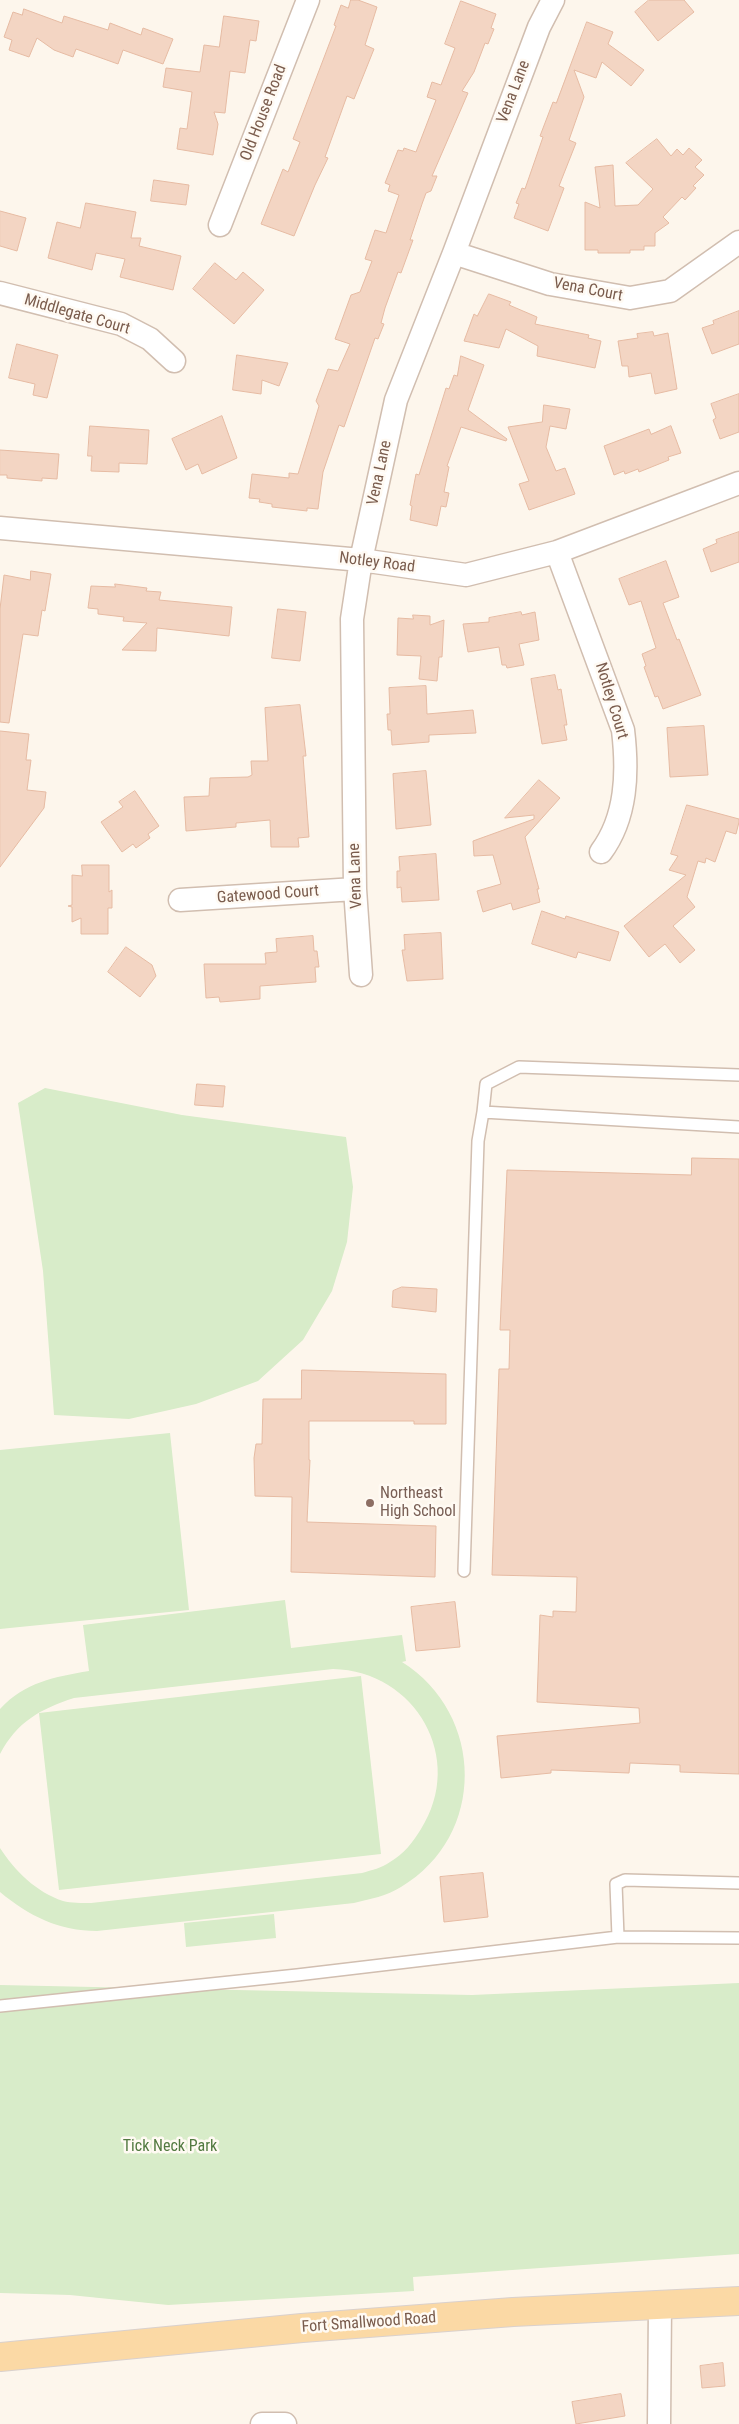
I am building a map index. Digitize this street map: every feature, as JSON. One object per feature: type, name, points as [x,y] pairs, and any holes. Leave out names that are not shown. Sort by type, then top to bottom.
[{"type":"main road","name":"Fort Smallwood Road","points":[[0,2357],[312,2328],[513,2312],[739,2301]]},
{"type":"street","name":"Vena Lane","points":[[361,975],[355,889],[352,619],[361,560],[396,400],[454,253],[539,27],[553,0]]},
{"type":"street","name":"Old House Road","points":[[220,226],[303,1]]},
{"type":"street","name":"Vena Court","points":[[454,253],[550,284],[630,298],[670,291],[739,242]]},
{"type":"street","name":"Middlegate Court","points":[[0,293],[121,324],[150,339],[174,361]]},
{"type":"street","name":"Notley Road","points":[[0,528],[361,560],[466,575],[557,552],[739,483]]},
{"type":"street","name":"Notley Court","points":[[557,552],[623,730],[626,754],[622,809],[612,838],[602,852]]},
{"type":"street","name":"Gatewood Court","points":[[180,900],[355,889]]},
{"type":"street","points":[[659,2424],[660,2306]]},
{"type":"street","points":[[262,2424],[285,2424]]},
{"type":"lane","points":[[464,1571],[478,1141],[486,1084],[518,1068],[739,1075]]},
{"type":"lane","points":[[483,1112],[739,1127]]},
{"type":"lane","points":[[618,1937],[616,1884],[625,1880],[739,1883]]},
{"type":"lane","points":[[0,2006],[297,1975],[618,1937],[739,1938]]},
{"type":"green space","points":[[45,1088],[182,1115],[346,1137],[353,1187],[347,1242],[332,1291],[303,1340],[258,1381],[196,1404],[129,1419],[54,1415],[43,1271],[18,1103]]},
{"type":"green space","points":[[170,1433],[189,1610],[0,1629],[0,1450]]},
{"type":"green space","points":[[285,1600],[291,1648],[402,1635],[406,1661],[402,1662],[429,1685],[449,1712],[461,1743],[465,1775],[461,1807],[449,1838],[429,1865],[396,1890],[354,1903],[97,1931],[57,1925],[33,1915],[0,1892],[0,1848],[12,1865],[27,1880],[53,1897],[73,1903],[91,1903],[362,1873],[384,1866],[404,1851],[421,1829],[434,1802],[438,1775],[435,1748],[425,1724],[409,1702],[388,1685],[362,1674],[333,1669],[74,1698],[50,1707],[31,1718],[14,1733],[0,1754],[0,1709],[20,1693],[41,1682],[89,1671],[83,1625]]},
{"type":"green space","points":[[361,1676],[381,1854],[59,1890],[39,1713]]},
{"type":"green space","points":[[274,1914],[276,1938],[186,1947],[184,1923]]},
{"type":"green space","name":"Tick Neck Park","points":[[739,1983],[739,2254],[413,2277],[414,2291],[168,2305],[70,2295],[0,2293],[0,1985],[472,1995]]},
{"type":"building","points":[[351,0],[358,0],[377,7],[365,45],[374,49],[354,99],[347,96],[325,157],[328,158],[294,236],[261,224],[283,169],[288,172],[300,142],[293,139],[336,26],[334,25],[341,5],[348,8]]},
{"type":"building","points":[[649,0],[684,0],[694,12],[658,41],[635,12]]},
{"type":"building","points":[[461,1],[496,14],[491,28],[494,29],[488,44],[485,43],[474,72],[462,91],[468,93],[432,176],[437,176],[431,191],[426,193],[422,204],[410,240],[413,240],[401,273],[398,272],[385,308],[381,323],[384,324],[378,339],[375,338],[344,427],[339,425],[323,472],[318,509],[307,508],[307,511],[272,507],[272,504],[259,502],[260,499],[249,498],[252,474],[289,478],[289,473],[298,474],[319,406],[316,401],[328,369],[338,371],[350,344],[335,339],[351,295],[360,292],[372,261],[365,259],[375,230],[386,233],[399,195],[388,191],[390,185],[385,183],[398,150],[403,151],[404,148],[416,152],[436,100],[427,97],[432,82],[441,85],[455,48],[445,44]]},
{"type":"building","points":[[24,9],[62,23],[64,16],[108,30],[110,23],[141,35],[143,28],[173,39],[163,64],[123,50],[118,64],[76,49],[73,57],[54,50],[37,38],[29,57],[9,50],[12,40],[4,37],[13,12],[22,15]]},
{"type":"building","points":[[224,16],[259,21],[256,41],[250,40],[245,73],[230,71],[225,113],[214,112],[218,124],[213,155],[177,149],[180,128],[187,129],[192,92],[163,87],[166,68],[200,72],[204,45],[219,47]]},
{"type":"building","points":[[587,22],[613,32],[608,44],[644,70],[631,86],[602,62],[596,78],[574,70],[584,97],[569,140],[576,143],[559,186],[564,188],[548,231],[514,218],[519,204],[516,203],[522,188],[525,189],[543,137],[540,136],[553,102],[556,103]]},
{"type":"building","points":[[657,139],[671,156],[677,149],[683,155],[689,148],[702,160],[695,167],[704,175],[693,186],[696,188],[685,200],[682,197],[663,217],[669,223],[655,233],[655,246],[644,246],[644,250],[630,250],[630,253],[598,253],[598,250],[585,250],[585,202],[600,208],[595,167],[613,165],[615,206],[638,205],[653,189],[626,163]]},
{"type":"building","points":[[154,180],[189,185],[186,205],[151,201]]},
{"type":"building","points":[[86,203],[136,212],[131,238],[141,238],[139,246],[181,256],[173,290],[120,277],[125,259],[96,253],[92,270],[48,258],[57,222],[80,228]]},
{"type":"building","points":[[0,211],[26,218],[17,251],[0,246]]},
{"type":"building","points":[[215,263],[236,280],[243,272],[264,290],[234,324],[193,289]]},
{"type":"building","points":[[489,294],[511,302],[509,305],[537,317],[535,324],[589,335],[588,338],[601,341],[595,368],[537,356],[538,346],[506,329],[499,348],[464,341],[474,314],[477,316]]},
{"type":"building","points":[[739,311],[739,344],[712,354],[702,328],[714,324],[713,321]]},
{"type":"building","points":[[653,332],[654,336],[668,333],[677,389],[655,394],[651,373],[629,377],[628,366],[622,366],[618,341],[638,338],[637,334]]},
{"type":"building","points":[[17,344],[58,355],[47,398],[33,395],[35,384],[9,378]]},
{"type":"building","points":[[237,355],[288,363],[279,386],[262,380],[261,394],[233,390]]},
{"type":"building","points":[[461,356],[484,365],[468,410],[507,439],[506,441],[461,427],[447,466],[449,467],[444,492],[449,493],[446,507],[441,506],[437,526],[410,520],[412,506],[410,505],[416,474],[419,475],[446,388],[449,389],[454,375],[457,376]]},
{"type":"building","points":[[739,394],[739,432],[720,439],[713,420],[716,418],[711,404]]},
{"type":"building","points":[[544,405],[570,409],[566,429],[550,426],[546,447],[556,471],[565,468],[575,494],[529,510],[519,484],[529,481],[508,427],[542,422]]},
{"type":"building","points":[[222,416],[237,458],[202,474],[198,464],[186,470],[172,439]]},
{"type":"building","points":[[90,426],[149,430],[147,464],[119,463],[119,472],[91,471],[92,456],[88,456]]},
{"type":"building","points":[[671,426],[681,453],[668,457],[669,460],[639,472],[638,469],[625,474],[624,471],[614,475],[604,446],[649,429],[651,434]]},
{"type":"building","points":[[0,450],[59,454],[57,479],[42,478],[42,481],[7,478],[7,475],[0,475]]},
{"type":"building","points":[[739,532],[739,562],[711,572],[703,549],[717,543],[716,540]]},
{"type":"building","points":[[666,561],[679,597],[663,603],[701,695],[663,709],[658,696],[655,697],[644,667],[646,666],[642,654],[656,648],[641,601],[629,605],[619,579]]},
{"type":"building","points":[[31,571],[51,574],[45,611],[42,610],[38,636],[23,634],[9,723],[0,722],[0,609],[4,575],[30,580]]},
{"type":"building","points":[[115,584],[147,588],[146,591],[161,592],[159,600],[232,607],[229,636],[157,628],[156,651],[122,650],[147,623],[123,621],[124,617],[98,614],[98,609],[88,608],[91,586],[115,587]]},
{"type":"building","points":[[278,609],[306,612],[300,661],[272,658]]},
{"type":"building","points":[[521,612],[522,615],[535,612],[539,640],[519,644],[524,665],[507,668],[506,665],[502,665],[499,647],[468,652],[463,624],[489,622],[489,618]]},
{"type":"building","points":[[413,615],[430,616],[430,625],[444,620],[442,657],[439,657],[437,681],[419,679],[421,656],[397,655],[398,618],[413,619]]},
{"type":"building","points":[[555,675],[558,690],[561,689],[567,725],[564,725],[567,740],[542,744],[531,679]]},
{"type":"building","points":[[426,686],[427,714],[473,710],[476,733],[429,735],[429,742],[392,745],[391,730],[388,730],[387,714],[390,714],[389,688]]},
{"type":"building","points":[[300,705],[306,756],[303,756],[309,837],[298,838],[299,847],[271,847],[270,820],[236,823],[236,827],[186,831],[184,797],[209,796],[210,778],[248,777],[252,775],[251,761],[268,761],[265,708]]},
{"type":"building","points":[[704,726],[708,775],[670,777],[667,728]]},
{"type":"building","points":[[0,731],[29,734],[26,760],[31,760],[27,790],[46,792],[44,808],[0,867]]},
{"type":"building","points":[[426,771],[431,825],[396,829],[393,774]]},
{"type":"building","points":[[539,780],[560,798],[525,837],[539,889],[537,889],[540,902],[513,910],[511,903],[483,912],[477,891],[501,884],[493,855],[474,856],[473,841],[534,819],[534,815],[505,818]]},
{"type":"building","points":[[135,791],[159,826],[148,834],[150,838],[136,848],[133,844],[122,852],[101,822],[123,807],[119,802]]},
{"type":"building","points":[[687,805],[739,819],[739,822],[736,834],[726,831],[715,862],[706,858],[705,863],[698,861],[687,897],[695,907],[673,926],[695,950],[680,963],[665,944],[649,957],[624,926],[686,875],[669,870],[678,856],[671,854]]},
{"type":"building","points":[[436,854],[439,900],[402,902],[401,887],[397,888],[397,871],[400,871],[399,857]]},
{"type":"building","points":[[82,865],[109,865],[109,892],[112,890],[112,908],[108,908],[108,934],[81,934],[81,918],[72,922],[72,907],[68,906],[72,905],[72,875],[82,876]]},
{"type":"building","points":[[542,911],[565,919],[566,916],[619,932],[610,961],[578,952],[576,958],[532,944]]},
{"type":"building","points":[[441,933],[443,979],[407,981],[402,950],[405,950],[404,935]]},
{"type":"building","points":[[313,936],[314,951],[317,951],[319,967],[315,967],[316,982],[260,986],[260,999],[220,1002],[219,997],[206,998],[204,964],[266,964],[265,953],[277,952],[276,939]]},
{"type":"building","points":[[126,947],[152,965],[156,976],[140,997],[108,972]]},
{"type":"building","points":[[197,1084],[225,1086],[223,1107],[195,1105]]},
{"type":"building","points":[[692,1158],[739,1159],[739,1774],[680,1772],[680,1765],[630,1763],[629,1773],[551,1770],[551,1773],[501,1778],[497,1736],[640,1723],[639,1708],[537,1702],[540,1615],[553,1617],[553,1611],[576,1612],[577,1577],[492,1575],[499,1369],[509,1369],[510,1330],[500,1330],[507,1170],[691,1175]]},
{"type":"building","points":[[402,1287],[437,1289],[436,1312],[392,1307],[393,1291]]},
{"type":"building","points":[[302,1370],[446,1374],[446,1424],[414,1424],[414,1421],[309,1421],[310,1460],[307,1522],[436,1526],[435,1577],[291,1572],[292,1497],[255,1496],[254,1458],[256,1444],[262,1444],[263,1399],[301,1399]]},
{"type":"building","points":[[455,1602],[460,1647],[416,1651],[411,1607]]},
{"type":"building","points":[[483,1873],[488,1917],[444,1922],[440,1877]]},
{"type":"building","points":[[723,2363],[725,2386],[702,2388],[700,2366]]},
{"type":"building","points":[[621,2394],[625,2416],[576,2424],[572,2402]]},
{"type":"place","name":"Northeast High School","points":[[370,1503]]}]
